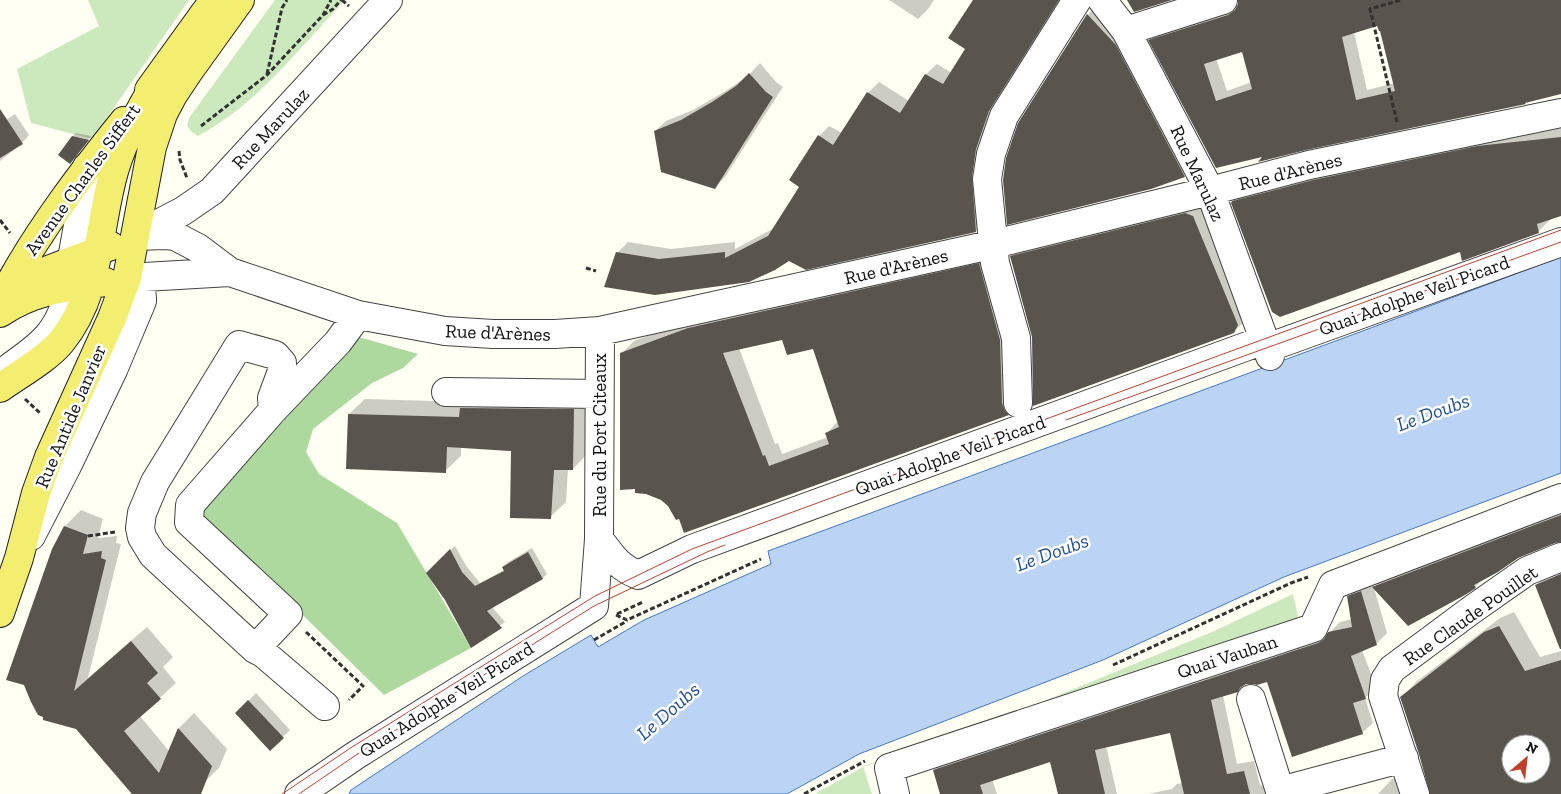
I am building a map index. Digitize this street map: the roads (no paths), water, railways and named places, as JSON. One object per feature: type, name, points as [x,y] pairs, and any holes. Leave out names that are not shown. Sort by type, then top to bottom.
[{"type":"main road","name":"Avenue Charles Siffert","points":[[4,288],[88,167],[160,75],[214,0]]},
{"type":"main road","name":"Avenue Charles Siffert","points":[[127,278],[152,147],[163,114],[189,71],[240,0]]},
{"type":"main road","name":"Avenue Charles Siffert","points":[[98,251],[115,167],[125,141],[160,75]]},
{"type":"main road","points":[[0,313],[31,296],[78,277],[98,251],[136,236]]},
{"type":"main road","points":[[11,392],[61,342],[76,319],[84,304],[78,277]]},
{"type":"main road","points":[[4,288],[78,277],[127,278]]},
{"type":"main road","name":"Rue Antide Janvier","points":[[0,612],[19,558],[36,493],[49,457],[108,327],[127,278]]},
{"type":"street","name":"Rue Marulaz","points":[[136,236],[198,202],[212,191],[388,0]]},
{"type":"street","points":[[1018,403],[1016,338],[995,263],[987,179],[991,154],[1004,116],[1077,0]]},
{"type":"street","name":"Rue Marulaz","points":[[1102,0],[1126,31],[1210,191],[1267,349]]},
{"type":"street","points":[[1126,31],[1223,0]]},
{"type":"street","name":"Rue d'Arènes","points":[[136,236],[175,236],[198,248],[230,272],[358,315],[445,331],[493,334],[600,331],[993,244],[1309,165],[1561,113]]},
{"type":"street","points":[[0,374],[50,333],[59,321],[78,277],[88,167]]},
{"type":"street","name":"Quai Adolphe Veil Picard","points":[[638,575],[692,549],[1267,349],[1561,242]]},
{"type":"street","name":"Rue d'Arènes","points":[[127,278],[230,272]]},
{"type":"street","points":[[255,648],[288,614],[189,522],[190,506],[273,410],[338,342],[358,315]]},
{"type":"street","name":"Rue du Port Citeaux","points":[[600,331],[599,539],[605,610]]},
{"type":"street","points":[[273,410],[272,398],[282,371],[282,363],[275,355],[239,345],[155,482],[142,512],[140,528],[142,537],[153,555],[255,648],[325,706]]},
{"type":"street","points":[[446,392],[600,394]]},
{"type":"street","name":"Quai Vauban","points":[[895,794],[889,768],[1313,628],[1322,580],[1561,498]]},
{"type":"street","name":"Rue du Port Citeaux","points":[[599,539],[616,562],[628,571],[638,575]]},
{"type":"street","name":"Rue Claude Pouillet","points":[[1404,758],[1383,696],[1385,680],[1392,669],[1527,571],[1561,557]]},
{"type":"street","name":"Quai Adolphe Veil Picard","points":[[299,794],[356,755],[605,610]]},
{"type":"street","points":[[1251,699],[1280,793],[1404,758],[1415,794]]},
{"type":"water","name":"Le Doubs","points":[[1561,257],[1561,473],[1284,577],[1103,660],[859,754],[787,794],[349,794],[351,790],[523,676],[591,635],[598,647],[644,620],[771,564],[768,551]]},
{"type":"tram line","points":[[282,794],[352,747],[595,596],[692,549],[1561,230]]},
{"type":"tram line","points":[[1066,420],[1561,242]]},
{"type":"tram line","points":[[299,794],[356,755],[594,606],[725,545]]}]
